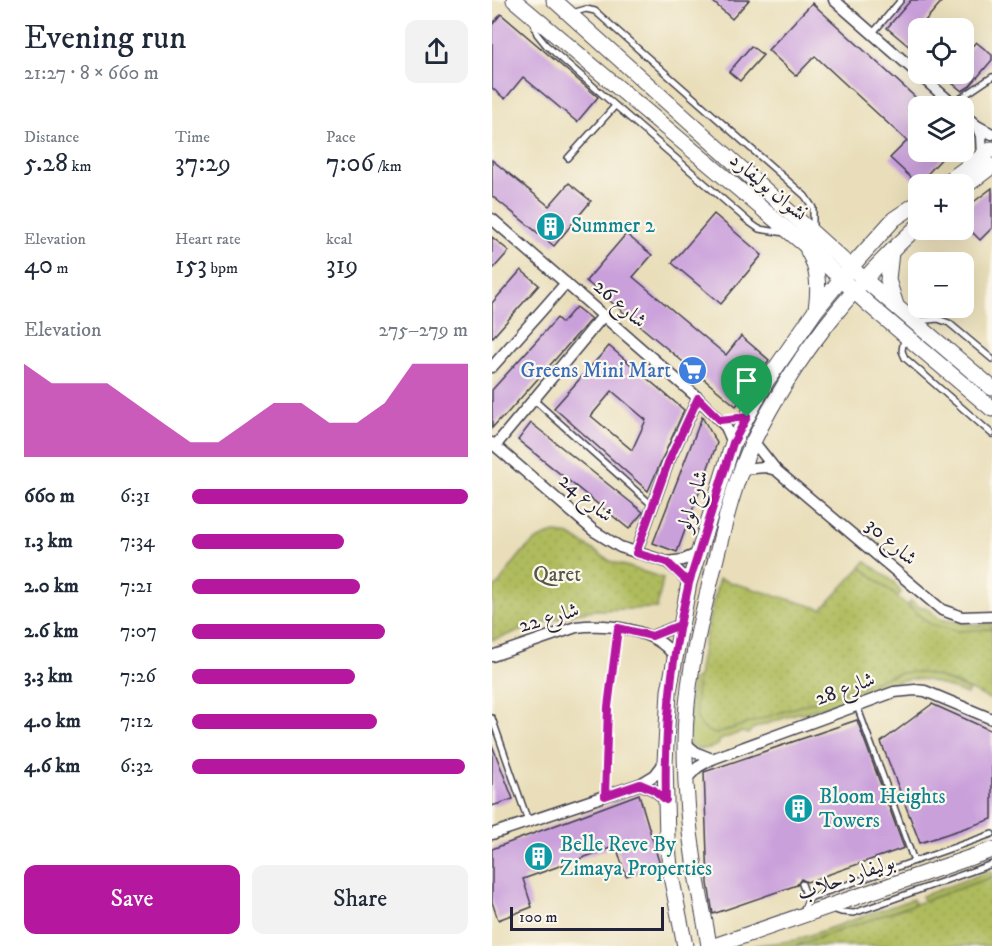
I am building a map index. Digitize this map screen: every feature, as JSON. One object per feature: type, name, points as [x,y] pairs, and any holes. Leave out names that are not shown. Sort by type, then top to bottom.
[{"type":"street","name":"نشوان بوليفارد","points":[[514,0],[847,273],[909,327],[992,409]]},
{"type":"street","name":"نشوان بوليفارد","points":[[554,0],[803,237]]},
{"type":"street","points":[[834,0],[943,96]]},
{"type":"street","points":[[974,123],[992,134]]},
{"type":"street","points":[[977,126],[989,157]]},
{"type":"street","points":[[961,174],[989,157]]},
{"type":"street","points":[[974,175],[989,157]]},
{"type":"street","name":"شارع لولو","points":[[685,946],[671,876],[665,762],[669,691],[689,583],[733,443],[766,382],[816,310],[894,219],[908,210]]},
{"type":"street","name":"شارع 26","points":[[492,219],[698,398],[726,427],[733,443]]},
{"type":"street","name":"شارع لولو","points":[[709,946],[689,821],[685,743],[694,651],[718,549],[742,469],[753,441],[780,393],[811,346],[860,285],[908,236]]},
{"type":"street","points":[[803,237],[818,275],[819,293],[816,310]]},
{"type":"street","points":[[891,252],[888,280],[897,308]]},
{"type":"street","points":[[492,367],[566,283]]},
{"type":"street","name":"نشوان بوليفارد","points":[[860,285],[897,308],[909,327],[992,388]]},
{"type":"street","points":[[494,444],[603,316]]},
{"type":"street","points":[[636,553],[683,427],[698,398]]},
{"type":"street","points":[[720,420],[747,417]]},
{"type":"street","name":"شارع 30","points":[[753,441],[776,470],[942,610],[962,617],[992,616]]},
{"type":"street","name":"شارع 24","points":[[494,444],[594,531],[620,547],[667,562],[689,583]]},
{"type":"street","points":[[742,469],[765,467],[776,470]]},
{"type":"street","points":[[667,562],[683,560],[699,553]]},
{"type":"street","points":[[652,636],[680,625]]},
{"type":"street","name":"شارع 22","points":[[492,656],[576,627],[604,626],[652,636],[665,645],[674,656]]},
{"type":"street","name":"شارع 28","points":[[687,778],[698,767],[712,759],[894,692],[915,690],[935,695],[992,719]]},
{"type":"street","points":[[685,743],[697,753],[712,759]]},
{"type":"street","points":[[492,834],[640,784],[655,776],[665,762]]},
{"type":"street","points":[[640,784],[654,790],[666,800]]},
{"type":"street","name":"بوليفارد حلاب","points":[[714,946],[992,850]]},
{"type":"street","points":[[826,907],[835,889]]},
{"type":"lane","points":[[872,34],[901,0]]},
{"type":"lane","points":[[532,16],[541,40],[753,226],[803,237],[813,208],[806,196],[595,11],[586,9],[569,13]]},
{"type":"lane","points":[[966,96],[992,77]]},
{"type":"lane","points":[[568,158],[615,106]]},
{"type":"lane","points":[[992,359],[949,323],[938,319],[909,327],[902,351],[905,358],[992,434]]},
{"type":"lane","points":[[533,399],[652,505]]},
{"type":"lane","points":[[605,796],[608,707],[618,628]]},
{"type":"lane","points":[[857,706],[914,861]]},
{"type":"lane","points":[[492,718],[528,821]]},
{"type":"lane","points":[[808,900],[992,834]]},
{"type":"lane","points":[[826,907],[854,913],[992,864]]},
{"type":"lane","points":[[802,884],[808,900],[802,915]]},
{"type":"green space","name":"Qaret","points":[[556,533],[570,535],[610,561],[663,578],[657,608],[575,613],[492,640],[492,589],[497,586],[529,546],[537,540]]},
{"type":"green space","points":[[865,561],[894,582],[901,593],[897,597],[861,567]]},
{"type":"green space","points":[[861,567],[930,624],[956,631],[992,629],[992,700],[935,676],[912,672],[899,673],[716,734],[703,728],[698,721],[696,692],[702,651],[719,579],[822,609]]},
{"type":"green space","points":[[911,601],[919,607],[925,607],[939,619],[975,625],[992,624],[992,629],[945,630],[927,622],[908,605]]},
{"type":"green space","points":[[914,671],[937,676],[969,690],[967,694],[921,679],[897,681],[869,689],[858,697],[798,713],[752,729],[748,734],[741,732],[720,740],[718,745],[710,748],[700,749],[689,744],[691,681],[699,677],[696,702],[698,718],[707,730],[716,734],[899,673]]},
{"type":"green space","points":[[992,870],[992,877],[923,901],[922,896]]},
{"type":"green space","points":[[992,877],[992,946],[795,946]]},
{"type":"green space","points":[[913,899],[915,904],[795,946],[752,946],[796,940]]},
{"type":"building","points":[[711,0],[749,0],[732,19]]},
{"type":"building","points":[[911,0],[943,0],[927,18],[908,18],[908,46],[887,28]]},
{"type":"building","points":[[812,3],[914,96],[908,96],[908,162],[939,162],[927,174],[908,175],[890,158],[907,141],[815,56],[796,76],[768,50]]},
{"type":"building","points":[[501,14],[598,97],[577,122],[523,77],[505,99],[492,88],[492,25]]},
{"type":"building","points":[[976,42],[992,55],[992,60],[974,81],[974,44]]},
{"type":"building","points":[[751,46],[763,55],[740,81],[729,72]]},
{"type":"building","points":[[953,84],[972,84],[970,86],[962,91]]},
{"type":"building","name":"Summer 2","points":[[492,160],[549,206],[569,183],[591,201],[554,246],[492,196]]},
{"type":"building","points":[[992,188],[992,228],[980,240],[974,234],[974,202]]},
{"type":"building","points":[[714,214],[762,255],[721,304],[672,263]]},
{"type":"building","points":[[626,234],[652,255],[633,277],[726,355],[741,336],[769,360],[752,387],[736,406],[586,281]]},
{"type":"building","points":[[492,237],[509,251],[492,270]]},
{"type":"building","points":[[521,270],[539,285],[492,338],[492,303]]},
{"type":"building","points":[[576,307],[591,319],[492,428],[492,390],[557,318],[562,323]]},
{"type":"building","points":[[609,346],[684,410],[648,491],[554,408]],"holes":[[[612,391],[646,420],[632,450],[591,416]]]},
{"type":"building","points":[[702,417],[717,443],[677,552],[653,543]]},
{"type":"building","points":[[531,423],[643,512],[629,529],[518,440]]},
{"type":"building","points":[[932,704],[992,731],[992,819],[920,843],[881,742]]},
{"type":"building","name":"Bloom Heights Towers","points":[[857,720],[904,848],[807,882],[801,879],[797,885],[713,914],[708,883],[704,772]]},
{"type":"building","points":[[492,745],[513,799],[492,806]]},
{"type":"building","name":"Belle Reve By Zimaya Properties","points":[[639,794],[660,865],[626,876],[616,846],[523,879],[532,907],[498,920],[492,902],[492,849]]},
{"type":"place","name":"Summer 2","points":[[550,226]]},
{"type":"place","name":"Greens Mini Mart","points":[[692,371]]},
{"type":"place","name":"Bloom Heights Towers","points":[[798,809]]},
{"type":"place","name":"Belle Reve By Zimaya Properties","points":[[539,857]]},
{"type":"route","points":[[747,417],[720,420],[698,398],[668,463],[636,553],[667,562],[689,583],[669,691],[665,762],[666,800],[654,790],[640,784],[605,796],[608,707],[618,628],[652,636],[680,625],[683,609],[689,583],[733,443],[747,417]]}]
